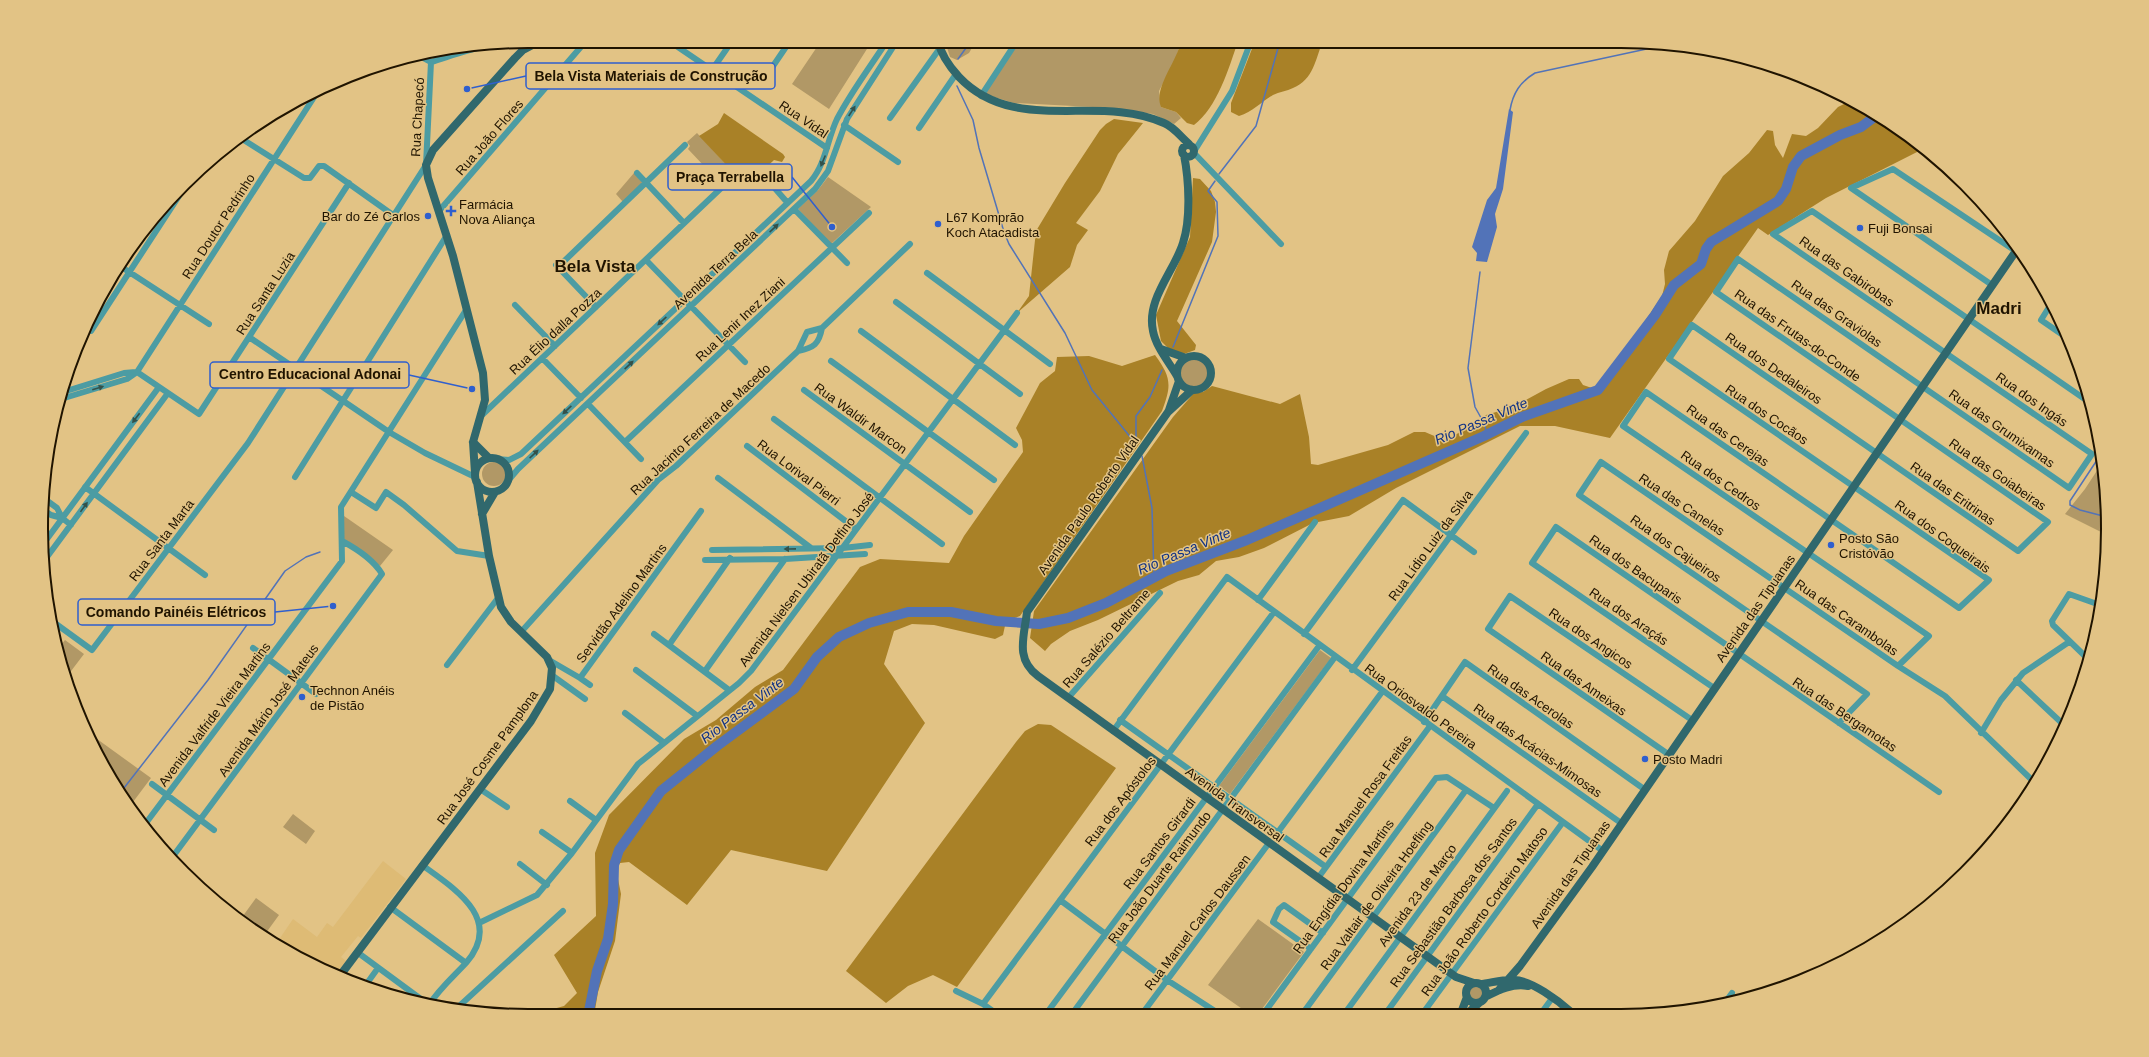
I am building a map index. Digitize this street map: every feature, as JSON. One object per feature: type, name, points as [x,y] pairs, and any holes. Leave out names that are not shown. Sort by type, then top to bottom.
[{"type":"main road","points":[[526,48],[515,58],[437,145],[426,165],[428,178],[447,235],[483,373],[487,406],[481,416],[473,442],[476,477],[489,556],[498,598],[506,616],[549,660],[553,676]]},
{"type":"main road","points":[[940,48],[945,59],[956,74],[981,96],[1006,105],[1026,110],[1111,112],[1134,115],[1164,123],[1177,133],[1189,151],[1187,170],[1187,214],[1184,242],[1160,290],[1152,317],[1153,332],[1161,349],[1178,379],[1187,388],[1192,390],[1204,387],[1208,383],[1211,372],[1210,366],[1202,358],[1197,356],[1186,358],[1161,349]]},
{"type":"main road","name":"Avenida das Tipuanas","points":[[1499,990],[1515,972],[1603,850],[2014,254]]},
{"type":"main road","points":[[1178,379],[1178,366],[1186,358]]},
{"type":"main road","name":"Avenida Paulo Roberto Vidal","points":[[1168,412],[1178,379]]},
{"type":"main road","name":"Avenida Paulo Roberto Vidal","points":[[1027,612],[1168,412],[1192,390]]},
{"type":"main road","points":[[473,442],[493,459],[507,467],[509,473],[507,482],[500,490],[495,492],[484,490],[476,477],[480,463],[493,459]]},
{"type":"main road","points":[[482,514],[495,492]]},
{"type":"main road","name":"Avenida Transversal","points":[[1027,612],[1023,656],[1027,666],[1160,765],[1454,976],[1477,983]]},
{"type":"main road","name":"Rua José Cosme Pamplona","points":[[344,971],[390,907],[537,712],[550,689],[553,676]]},
{"type":"main road","points":[[1515,972],[1523,982]]},
{"type":"main road","name":"Avenida Transversal","points":[[1454,976],[1466,996]]},
{"type":"main road","points":[[1462,1009],[1467,989],[1477,983],[1509,980],[1523,982],[1553,997],[1567,1009]]},
{"type":"main road","points":[[1477,983],[1486,989],[1482,1000]]},
{"type":"main road","points":[[1472,1009],[1482,1000],[1499,990],[1519,986],[1534,988]]},
{"type":"main road","points":[[1466,996],[1470,1002],[1482,1000]]},
{"type":"street","name":"Rua João Flores","points":[[439,211],[580,48]]},
{"type":"street","name":"Rua Vidal","points":[[679,48],[827,148]]},
{"type":"street","points":[[712,70],[727,48]]},
{"type":"street","points":[[771,69],[785,48]]},
{"type":"street","name":"Avenida Terra Bela","points":[[493,459],[509,460],[518,456],[815,176],[822,164],[834,125],[882,48]]},
{"type":"street","name":"Avenida Terra Bela","points":[[507,482],[518,469],[815,190],[828,171],[844,125],[893,48]]},
{"type":"street","points":[[890,118],[937,48]]},
{"type":"street","points":[[981,96],[1013,48]]},
{"type":"street","points":[[1248,48],[1232,91],[1200,140],[1189,151],[1202,161],[1281,244]]},
{"type":"street","points":[[431,62],[451,54]]},
{"type":"street","name":"Rua Chapecó","points":[[426,59],[431,62],[426,165]]},
{"type":"street","points":[[919,128],[956,74]]},
{"type":"street","name":"Rua Doutor Pedrinho","points":[[137,372],[312,100]]},
{"type":"street","points":[[844,125],[898,162]]},
{"type":"street","points":[[245,141],[307,179],[319,166],[324,166],[393,215]]},
{"type":"street","points":[[596,307],[557,266],[685,145]]},
{"type":"street","name":"Rua Santa Marta","points":[[58,625],[92,650],[248,443],[426,165]]},
{"type":"street","points":[[1992,285],[1851,188],[1893,169],[2007,244]]},
{"type":"street","name":"Rua Élio dalla Pozza","points":[[487,406],[555,346],[733,176],[744,171],[754,172],[761,176],[788,203]]},
{"type":"street","points":[[637,173],[684,223]]},
{"type":"street","name":"Rua Santa Luzia","points":[[168,393],[200,414],[348,183]]},
{"type":"street","points":[[91,331],[173,206]]},
{"type":"street","points":[[794,209],[847,263]]},
{"type":"street","name":"Rua das Gabirobas","points":[[1946,353],[1773,234],[1812,211],[1969,319]]},
{"type":"street","name":"Rua Lenir Inez Ziani","points":[[625,442],[869,212]]},
{"type":"street","points":[[295,477],[447,235]]},
{"type":"street","name":"Rua Jacinto Ferreira de Macedo","points":[[521,632],[658,480],[676,466],[798,351],[807,332],[822,328],[910,244]]},
{"type":"street","name":"Rua das Graviolas","points":[[1738,259],[1923,386]]},
{"type":"street","name":"Rua das Frutas-do-Conde","points":[[1738,259],[1716,292],[1900,419]]},
{"type":"street","points":[[646,260],[745,362]]},
{"type":"street","points":[[124,269],[209,324]]},
{"type":"street","points":[[926,272],[1050,364]]},
{"type":"street","points":[[896,302],[1020,394]]},
{"type":"street","points":[[515,305],[555,346]]},
{"type":"street","points":[[2048,309],[2040,320],[2058,332]]},
{"type":"street","points":[[466,310],[351,492],[376,508],[386,492],[404,505],[457,551],[489,556]]},
{"type":"street","name":"Avenida Nielsen Ubiratã Delfino José","points":[[479,923],[528,900],[547,885],[572,853],[630,772],[664,742],[752,671],[1017,312]]},
{"type":"street","points":[[1969,319],[2083,398]]},
{"type":"street","name":"Rua dos Dedaleiros","points":[[1669,359],[1692,325],[1877,453]]},
{"type":"street","name":"Rua Jacinto Ferreira de Macedo","points":[[798,351],[812,348],[818,343],[822,328]]},
{"type":"street","points":[[861,331],[1015,445]]},
{"type":"street","points":[[249,337],[342,402],[389,432],[425,453],[476,477]]},
{"type":"street","name":"Rua dos Ingás","points":[[1946,353],[2092,454],[2069,488]]},
{"type":"street","points":[[542,358],[581,398]]},
{"type":"street","name":"Rua dos Cocãos","points":[[1669,359],[1854,486]]},
{"type":"street","points":[[831,360],[994,480]]},
{"type":"street","points":[[66,398],[126,379],[137,372]]},
{"type":"street","points":[[49,555],[168,393],[137,372],[124,373],[70,387]]},
{"type":"street","name":"Rua das Grumixamas","points":[[1923,386],[2069,488]]},
{"type":"street","points":[[48,537],[159,387]]},
{"type":"street","name":"Rua Waldir Marcon","points":[[804,390],[970,512]]},
{"type":"street","name":"Rua das Cerejas","points":[[1623,426],[1646,392],[1831,520]]},
{"type":"street","points":[[588,404],[641,459]]},
{"type":"street","points":[[774,419],[942,544]]},
{"type":"street","name":"Rua das Goiabeiras","points":[[1900,419],[2048,522],[2018,551]]},
{"type":"street","name":"Rua dos Cedros","points":[[1623,426],[1807,554],[1929,636],[1898,666]]},
{"type":"street","name":"Rua Lídio Luiz da Silva","points":[[1352,670],[1526,433]]},
{"type":"street","name":"Rua Lorival Pierri","points":[[747,446],[856,529]]},
{"type":"street","name":"Rua das Eritrinas","points":[[1877,453],[2018,551]]},
{"type":"street","name":"Rua das Canelas","points":[[1579,495],[1601,462],[1784,587]]},
{"type":"street","points":[[718,478],[811,548]]},
{"type":"street","name":"Rua dos Coqueirais","points":[[1831,520],[1959,608],[1989,580],[1854,486]]},
{"type":"street","points":[[85,487],[205,576]]},
{"type":"street","name":"Avenida Valfride Vieira Martins","points":[[147,821],[342,560],[341,507],[351,492]]},
{"type":"street","name":"Rua dos Cajueiros","points":[[1579,495],[1867,694],[1838,723]]},
{"type":"street","points":[[1304,634],[1403,500],[1474,552]]},
{"type":"street","points":[[49,502],[57,508],[62,518]]},
{"type":"street","name":"Servidão Adelino Martins","points":[[549,660],[580,678],[701,511]]},
{"type":"street","points":[[48,513],[62,518],[71,525]]},
{"type":"street","points":[[1258,600],[1315,522]]},
{"type":"street","name":"Rua dos Bacuparis","points":[[1532,563],[1556,527],[1738,654]]},
{"type":"street","name":"Avenida Mário José Mateus","points":[[175,853],[382,574],[361,552],[342,541]]},
{"type":"street","points":[[712,550],[843,548],[870,545]]},
{"type":"street","points":[[668,645],[730,560],[730,550]]},
{"type":"street","points":[[705,560],[785,559],[865,554]]},
{"type":"street","points":[[705,671],[785,559]]},
{"type":"street","name":"Rua dos Araçás","points":[[1532,563],[1714,688]]},
{"type":"street","name":"Rua Oriosvaldo Pereira","points":[[1120,720],[1227,577],[1382,692],[1603,850]]},
{"type":"street","name":"Rua das Carambolas","points":[[1784,587],[1898,666],[1945,696],[2031,779]]},
{"type":"street","name":"Rua Salézio Beltrame","points":[[1068,698],[1160,593]]},
{"type":"street","points":[[2084,656],[2069,642],[2052,621],[2066,596],[2072,594],[2095,603]]},
{"type":"street","name":"Rua dos Angicos","points":[[1488,629],[1510,596],[1692,720]]},
{"type":"street","points":[[448,665],[498,598]]},
{"type":"street","name":"Rua dos Apóstolos","points":[[983,1004],[1274,612]]},
{"type":"street","name":"Rua das Ameixas","points":[[1488,629],[1668,754]]},
{"type":"street","points":[[654,634],[729,690]]},
{"type":"street","points":[[1982,733],[2016,680],[2027,669],[2069,642]]},
{"type":"street","name":"Rua Santos Girardi","points":[[1050,1009],[1319,646]]},
{"type":"street","points":[[253,648],[316,694]]},
{"type":"street","name":"Rua das Bergamotas","points":[[1738,654],[1939,792]]},
{"type":"street","name":"Rua João Duarte Raimundo","points":[[1076,1009],[1335,657]]},
{"type":"street","name":"Rua das Acerolas","points":[[1427,724],[1442,696],[1465,662],[1644,789]]},
{"type":"street","points":[[636,670],[696,716]]},
{"type":"street","points":[[553,676],[584,699]]},
{"type":"street","points":[[580,678],[590,685]]},
{"type":"street","points":[[2016,680],[2060,721]]},
{"type":"street","points":[[1278,832],[1382,692]]},
{"type":"street","name":"Rua das Acácias-Mimosas","points":[[1442,696],[1621,823]]},
{"type":"street","points":[[625,713],[664,742]]},
{"type":"street","points":[[1113,730],[1120,720],[1326,867]]},
{"type":"street","name":"Rua Manuel Rosa Freitas","points":[[1318,878],[1427,724]]},
{"type":"street","name":"Rua Engídia Dovina Martins","points":[[1267,1009],[1436,778],[1443,776],[1447,777],[1466,790]]},
{"type":"street","points":[[152,784],[214,830]]},
{"type":"street","points":[[480,789],[507,808]]},
{"type":"street","points":[[1466,790],[1494,808]]},
{"type":"street","name":"Rua Valtair de Oliveira Hoefling","points":[[1306,1009],[1466,790]]},
{"type":"street","name":"Avenida 23 de Março","points":[[1348,1009],[1507,791]]},
{"type":"street","points":[[570,801],[596,820]]},
{"type":"street","name":"Rua Sebastião Barbosa dos Santos","points":[[1389,1009],[1538,804]]},
{"type":"street","name":"Rua João Roberto Cordeiro Matoso","points":[[1426,1009],[1454,976],[1563,822]]},
{"type":"street","points":[[542,832],[572,853]]},
{"type":"street","name":"Rua Manuel Carlos Daussen","points":[[1146,1009],[1269,843]]},
{"type":"street","points":[[520,864],[547,885]]},
{"type":"street","points":[[422,866],[461,894],[468,903],[479,923],[478,942],[466,963],[433,1000]]},
{"type":"street","points":[[1060,900],[1167,980],[1210,1009]]},
{"type":"street","points":[[1311,949],[1272,922],[1279,909],[1284,905],[1323,933]]},
{"type":"street","points":[[390,907],[466,963]]},
{"type":"street","points":[[461,1004],[563,911]]},
{"type":"street","points":[[357,952],[416,996]]},
{"type":"street","points":[[369,981],[378,968]]},
{"type":"street","points":[[956,991],[990,1009]]},
{"type":"street","points":[[1729,997],[1732,993]]},
{"type":"street","points":[[1544,1009],[1553,997]]},
{"type":"shaded area","points":[[816,48],[868,48],[829,109],[792,84]]},
{"type":"shaded area","points":[[947,48],[972,48],[969,53],[957,60],[950,57]]},
{"type":"shaded area","points":[[1015,48],[1179,48],[1176,58],[1159,91],[1161,107],[1176,112],[1181,118],[1174,124],[1153,114],[1112,108],[1014,103],[984,94]]},
{"type":"shaded area","points":[[1236,48],[1216,98],[1202,118],[1194,125],[1187,123],[1176,112],[1161,107],[1159,100],[1166,75],[1179,49]]},
{"type":"shaded area","points":[[1252,48],[1320,48],[1310,74],[1300,84],[1273,95],[1253,109],[1239,116],[1231,112],[1231,103]]},
{"type":"shaded area","points":[[1844,104],[1861,112],[1918,151],[1826,198],[1768,235],[1758,228],[1610,438],[1555,426],[1520,426],[1396,488],[1349,516],[1313,523],[1264,548],[1239,557],[1216,561],[1199,575],[1178,581],[1098,620],[1070,631],[1051,644],[1045,651],[1030,638],[1034,611],[1173,417],[1194,393],[1203,392],[1212,386],[1280,404],[1300,394],[1309,437],[1311,464],[1318,465],[1388,445],[1414,432],[1425,432],[1446,441],[1486,415],[1513,407],[1546,389],[1569,379],[1579,379],[1583,385],[1598,390],[1662,296],[1665,284],[1664,270],[1669,251],[1695,221],[1723,176],[1749,153],[1767,130],[1773,131],[1775,145],[1783,158],[1792,134],[1806,136],[1818,128],[1838,107]]},
{"type":"shaded area","points":[[724,113],[783,154],[785,157],[782,162],[774,160],[763,167],[759,168],[746,166],[733,172],[699,136],[718,124]]},
{"type":"shaded area","points":[[1114,119],[1143,123],[1118,154],[1100,191],[1076,223],[1088,230],[1077,245],[1070,267],[1017,313],[1029,296],[1036,231],[1100,130]]},
{"type":"shaded area","points":[[697,133],[733,172],[721,184],[688,149],[690,146],[687,142]]},
{"type":"shaded area","points":[[634,173],[643,183],[623,202],[616,194]]},
{"type":"shaded area","points":[[828,177],[871,207],[831,244],[798,209],[818,190]]},
{"type":"shaded area","points":[[1193,178],[1200,179],[1211,191],[1215,202],[1216,212],[1212,242],[1177,321],[1196,345],[1195,350],[1184,354],[1168,348],[1161,341],[1156,315],[1190,237]]},
{"type":"shaded area","points":[[1155,355],[1164,369],[1168,382],[1167,394],[1162,411],[1020,616],[1006,621],[1003,635],[995,639],[934,625],[912,624],[894,631],[884,664],[925,723],[827,871],[731,850],[687,905],[629,862],[620,863],[616,869],[621,894],[615,941],[598,992],[595,1009],[553,1009],[564,1006],[577,993],[554,955],[596,916],[595,853],[609,815],[684,739],[716,720],[755,687],[783,670],[860,567],[880,559],[949,563],[964,536],[1023,452],[1022,440],[1016,428],[1040,383],[1055,371],[1057,357],[1089,356],[1122,366]]},
{"type":"shaded area","points":[[1194,359],[1200,360],[1204,363],[1207,367],[1207,379],[1204,383],[1200,386],[1194,387],[1188,386],[1184,383],[1181,379],[1180,373],[1181,367],[1184,363],[1188,360]]},
{"type":"shaded area","points":[[494,462],[502,466],[506,474],[502,482],[494,486],[486,482],[482,474],[486,466]]},
{"type":"shaded area","points":[[2097,470],[2101,532],[2065,514],[2085,489]]},
{"type":"shaded area","points":[[344,516],[393,550],[380,566],[344,539]]},
{"type":"shaded area","points":[[65,640],[84,654],[70,672],[64,653],[62,644]]},
{"type":"shaded area","points":[[1320,650],[1331,658],[1230,794],[1219,786]]},
{"type":"shaded area","points":[[1038,724],[1051,725],[1116,768],[957,987],[933,975],[908,986],[886,1003],[846,971],[1016,742],[1025,731]]},
{"type":"shaded area","points":[[97,739],[151,778],[133,801],[112,769]]},
{"type":"shaded area","points":[[293,814],[315,831],[306,844],[283,827]]},
{"type":"shaded area","points":[[383,861],[406,879],[361,938],[358,936],[341,957],[346,961],[339,969],[279,939],[293,919],[317,937],[327,923],[333,927]]},
{"type":"shaded area","points":[[256,898],[279,915],[267,931],[243,915]]},
{"type":"shaded area","points":[[1258,919],[1304,952],[1262,1009],[1242,1009],[1208,985]]},
{"type":"shaded area","points":[[1476,985],[1483,990],[1484,993],[1479,1000],[1476,1001],[1469,996],[1468,993],[1473,986]]},
{"type":"water","points":[[1509,109],[1513,112],[1503,189],[1495,214],[1497,227],[1487,262],[1476,261],[1477,253],[1472,247],[1487,200],[1496,188]]},
{"type":"waterway","points":[[958,59],[966,48]]},
{"type":"waterway","points":[[1219,174],[1256,126],[1278,48]]},
{"type":"waterway","points":[[1510,110],[1513,98],[1518,88],[1525,80],[1535,73],[1647,49]]},
{"type":"waterway","points":[[957,86],[973,120],[979,148],[1009,244],[1065,333],[1092,390],[1136,444]]},
{"type":"waterway","name":"Rio Passa Vinte","points":[[589,1009],[597,971],[608,939],[613,904],[614,865],[619,850],[661,791],[717,746],[794,689],[817,657],[839,637],[869,623],[908,612],[951,612],[996,621],[1039,624],[1068,618],[1106,603],[1166,571],[1247,540],[1484,436],[1522,417],[1598,390],[1655,315],[1674,285],[1701,264],[1706,249],[1711,242],[1778,201],[1786,189],[1793,167],[1801,156],[1840,135],[1861,127],[1872,119]]},
{"type":"waterway","points":[[1173,347],[1218,236],[1217,202],[1208,191],[1215,181]]},
{"type":"waterway","points":[[1480,272],[1468,368],[1475,407],[1485,425],[1486,432],[1484,436]]},
{"type":"waterway","points":[[1136,443],[1136,416],[1150,397],[1162,370]]},
{"type":"waterway","points":[[1142,456],[1152,508],[1154,576]]},
{"type":"waterway","points":[[2096,461],[2070,501],[2070,505],[2080,510],[2101,515]]},
{"type":"waterway","points":[[124,788],[208,680],[285,571],[306,557],[320,552]]},
{"type":"place","name":"Bela Vista Materiais de Construção","points":[[467,89]]},
{"type":"place","name":"Farmácia Nova Aliança","points":[[451,211]]},
{"type":"place","name":"Bar do Zé Carlos","points":[[428,216]]},
{"type":"place","name":"L67 Komprão Koch Atacadista","points":[[938,224]]},
{"type":"place","name":"Praça Terrabella","points":[[832,227]]},
{"type":"place","name":"Fuji Bonsai","points":[[1860,228]]},
{"type":"place","name":"Centro Educacional Adonai","points":[[472,389]]},
{"type":"place","name":"Posto São Cristóvão","points":[[1831,545]]},
{"type":"place","name":"Comando Painéis Elétricos","points":[[333,606]]},
{"type":"place","name":"Technon Anéis de Pistão","points":[[302,697]]},
{"type":"place","name":"Posto Madri","points":[[1645,759]]},
{"type":"district","name":"Bela Vista","points":[[595,266]]},
{"type":"district","name":"Madri","points":[[1999,308]]}]
